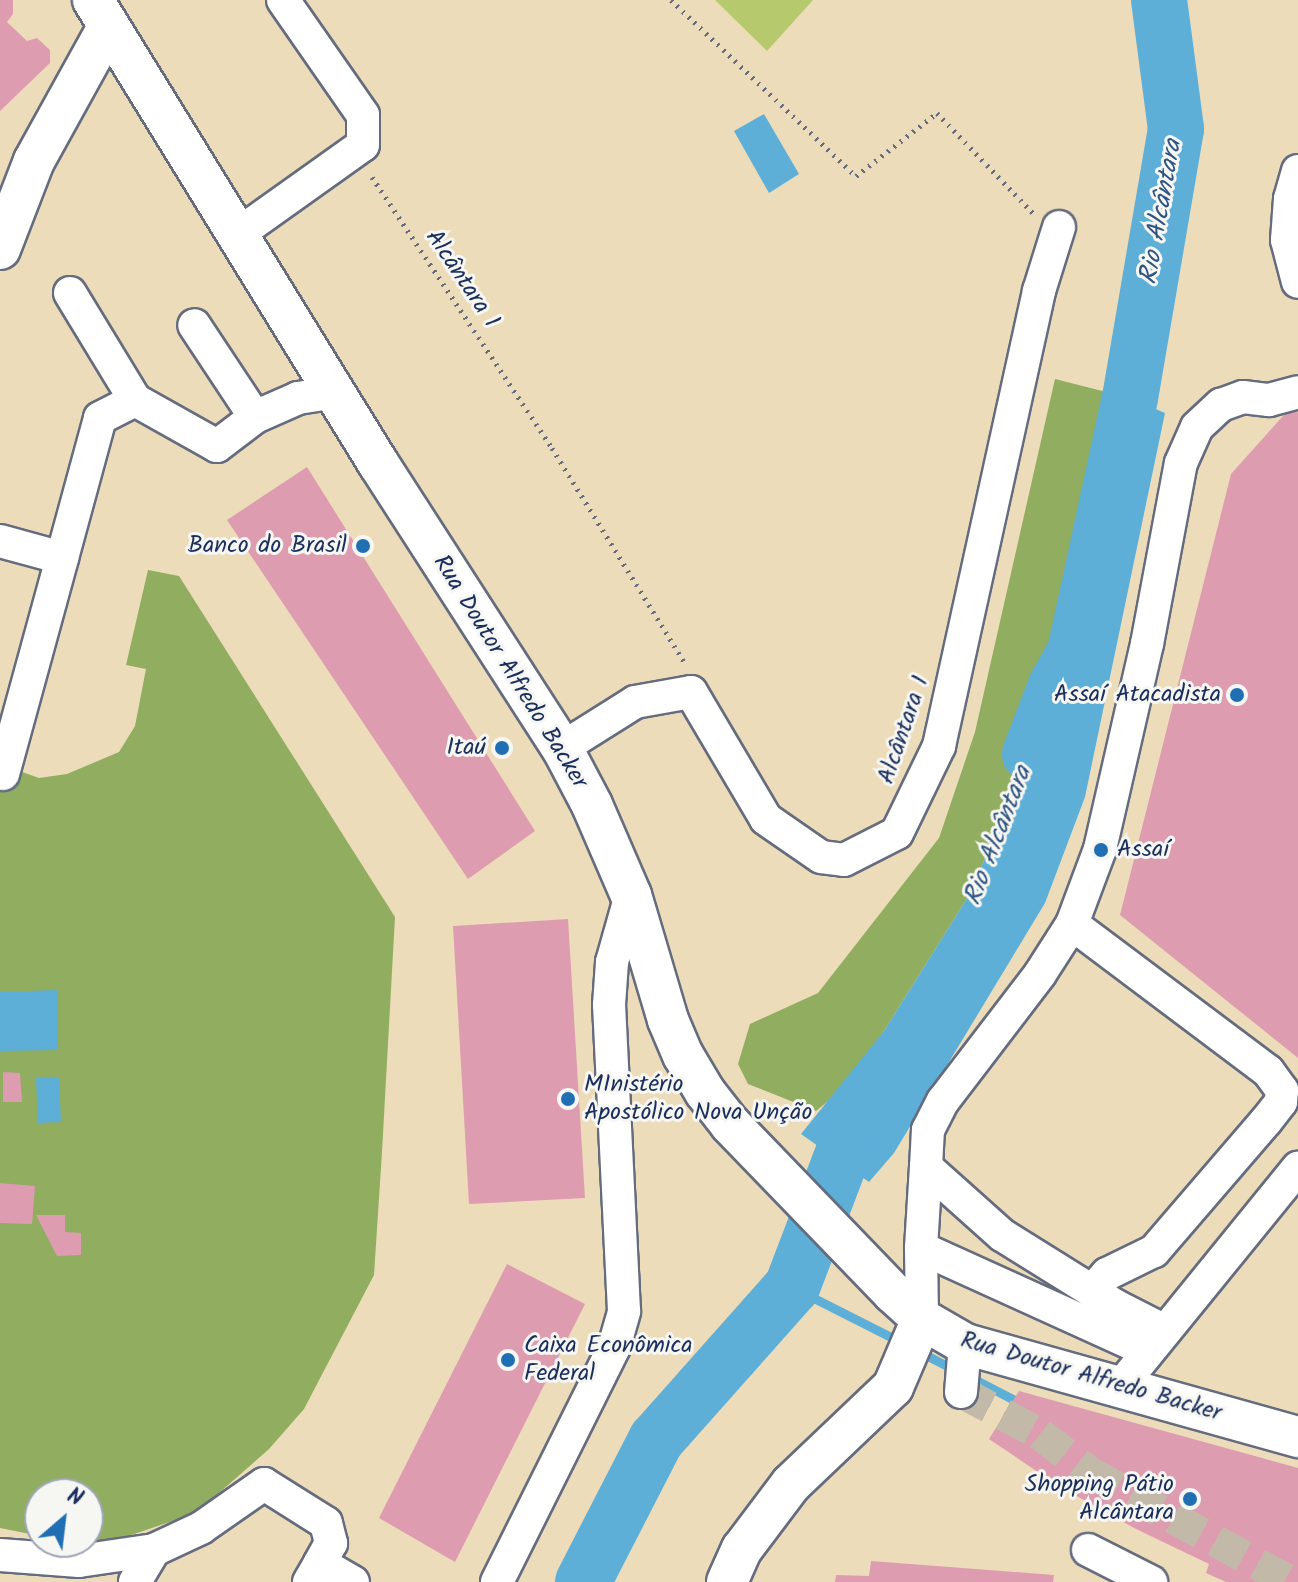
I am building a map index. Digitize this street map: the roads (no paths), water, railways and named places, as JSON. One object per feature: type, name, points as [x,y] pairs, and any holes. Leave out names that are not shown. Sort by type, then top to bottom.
[{"type":"main road","points":[[0,249],[34,161],[110,29]]},
{"type":"main road","name":"Rua Doutor Alfredo Backer","points":[[110,29],[334,392],[562,748],[592,805],[631,895],[668,1020],[683,1055],[705,1092],[730,1124],[910,1317],[965,1344],[1298,1437]]},
{"type":"main road","points":[[727,1582],[742,1549],[791,1484],[876,1406],[899,1377],[910,1317]]},
{"type":"street","points":[[238,234],[363,145],[363,115],[283,0]]},
{"type":"street","points":[[1298,171],[1290,199],[1287,240],[1298,282]]},
{"type":"street","points":[[562,748],[635,702],[691,692],[766,819],[821,857],[844,860],[897,833],[939,746],[1051,225]]},
{"type":"street","points":[[70,293],[135,400],[217,446],[255,417],[298,398],[334,392]]},
{"type":"street","points":[[194,325],[255,417]]},
{"type":"street","points":[[910,1317],[921,1248],[928,1130],[943,1101],[1040,974],[1072,924],[1100,849],[1147,644],[1181,463],[1197,427],[1221,405],[1243,397],[1269,400],[1298,392]]},
{"type":"street","points":[[3,774],[100,418],[135,400]]},
{"type":"street","points":[[0,541],[62,558]]},
{"type":"street","points":[[497,1582],[614,1347],[624,1311],[609,1005],[612,962],[631,895]]},
{"type":"street","points":[[1072,924],[1268,1071],[1282,1090],[1281,1102],[1266,1121],[1154,1251],[1107,1274],[1092,1291]]},
{"type":"street","points":[[926,1167],[1002,1235],[1092,1291],[1156,1341]]},
{"type":"street","points":[[1119,1388],[1298,1168]]},
{"type":"street","points":[[921,1248],[1156,1341]]},
{"type":"street","points":[[961,1392],[965,1344]]},
{"type":"street","points":[[0,1555],[79,1561],[154,1550],[201,1528],[264,1484],[326,1523],[331,1543],[315,1572],[353,1582]]},
{"type":"street","points":[[135,1582],[154,1550]]},
{"type":"street","points":[[1088,1550],[1151,1582]]},
{"type":"water","points":[[764,114],[799,174],[769,193],[734,131]]},
{"type":"water","points":[[1130,398],[1165,413],[1085,797],[1045,903],[894,1153],[869,1182],[801,1134],[884,1031],[971,892],[1056,686],[1075,652]]},
{"type":"water","points":[[58,990],[57,1050],[0,1051],[0,992]]},
{"type":"water","points":[[59,1077],[61,1122],[38,1123],[36,1078]]},
{"type":"waterway","name":"Rio Alcântara","points":[[1030,754],[1056,686],[1075,652],[1130,398],[1176,129],[1159,0]]},
{"type":"waterway","name":"Rio Alcântara","points":[[583,1582],[656,1440],[792,1287],[854,1125],[872,1093]]},
{"type":"waterway","points":[[792,1287],[903,1343]]},
{"type":"waterway","points":[[920,1352],[957,1371]]},
{"type":"waterway","points":[[970,1377],[1024,1405]]},
{"type":"tunnel","points":[[961,1392],[1040,1434],[1089,1472],[1291,1582]]},
{"type":"place","name":"Banco do Brasil","points":[[363,546]]},
{"type":"place","name":"Assaí Atacadista","points":[[1237,695]]},
{"type":"place","name":"Itaú","points":[[502,748]]},
{"type":"place","name":"Assaí","points":[[1101,850]]},
{"type":"place","name":"MInistério Apostólico Nova Unção","points":[[568,1099]]},
{"type":"place","name":"Caixa Econômica Federal","points":[[508,1360]]},
{"type":"place","name":"Shopping Pátio Alcântara","points":[[1190,1499]]}]
